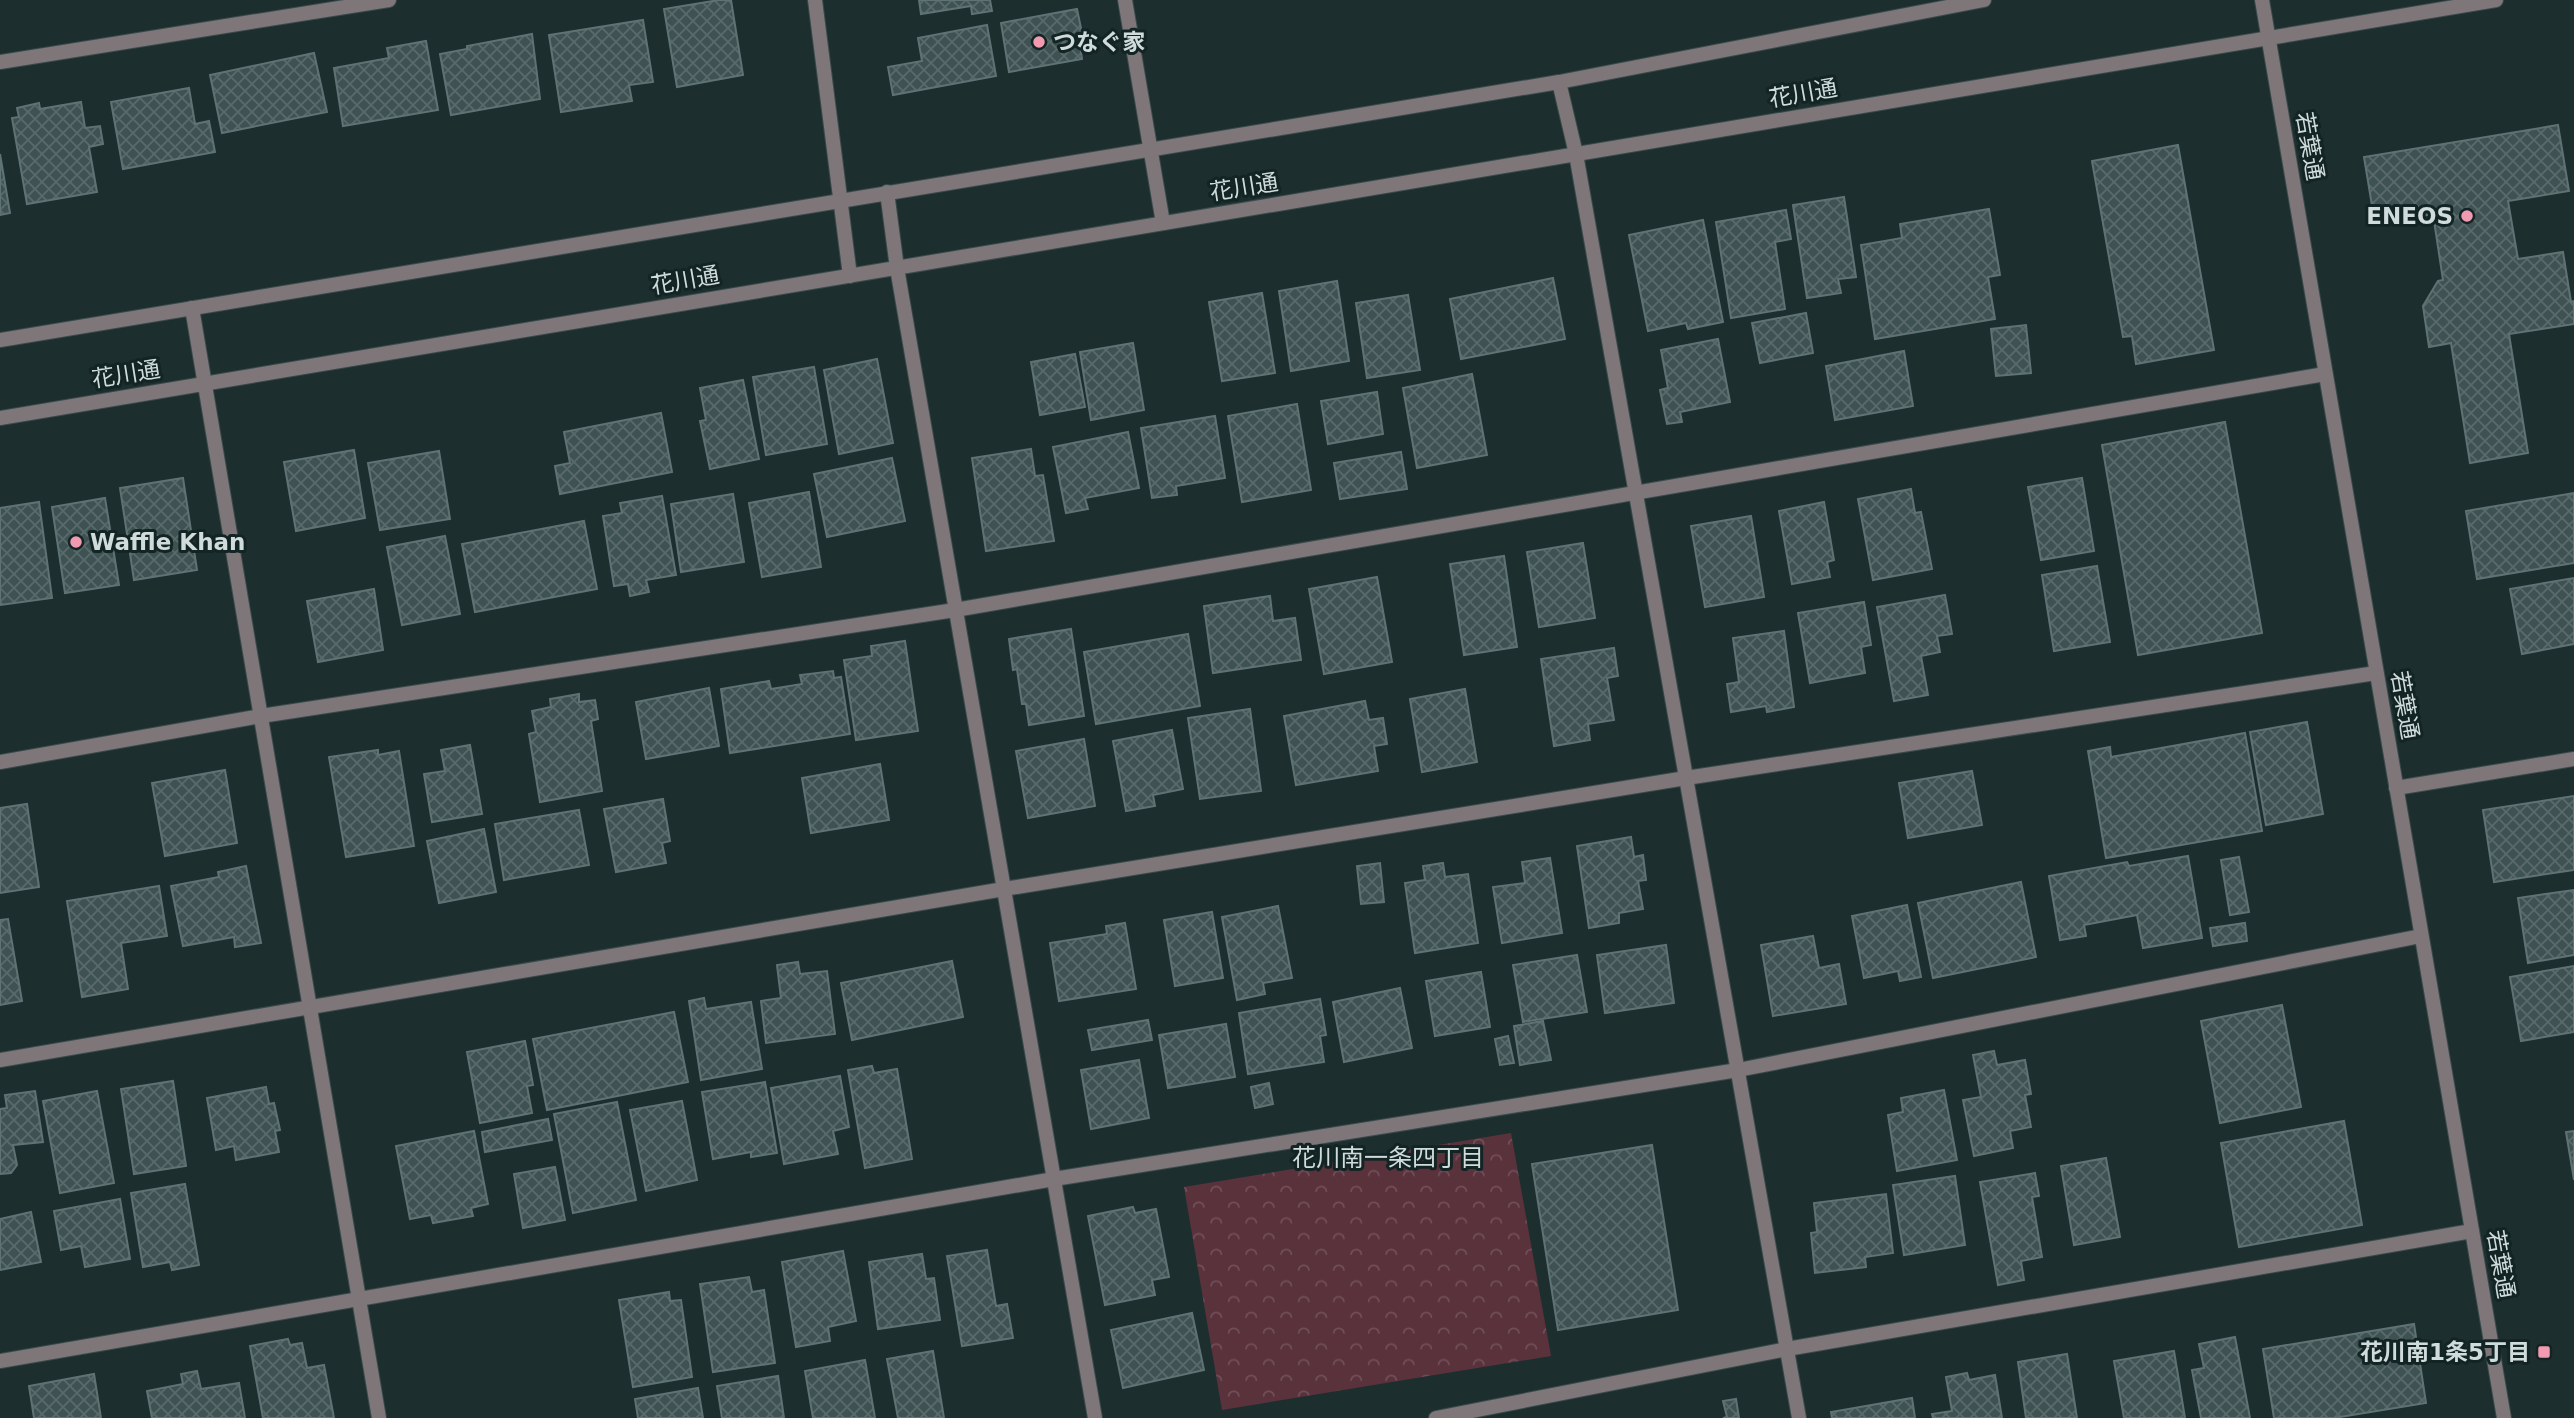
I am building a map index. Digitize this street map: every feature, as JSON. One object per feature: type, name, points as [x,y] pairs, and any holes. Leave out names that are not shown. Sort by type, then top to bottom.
[{"type":"street","points":[[0,62],[389,0]]},
{"type":"street","points":[[816,0],[850,276]]},
{"type":"street","points":[[1125,0],[1163,223]]},
{"type":"street","points":[[0,340],[1559,82],[1933,5],[1984,0]]},
{"type":"street","name":"若葉通","points":[[2262,0],[2504,1418]]},
{"type":"street","name":"花川通","points":[[0,418],[2496,0]]},
{"type":"street","points":[[1559,82],[1576,154],[1799,1418]]},
{"type":"street","points":[[887,192],[897,268],[955,610],[1095,1418]]},
{"type":"street","points":[[192,309],[379,1418]]},
{"type":"street","points":[[0,762],[261,716],[955,610],[2325,373]]},
{"type":"street","points":[[0,1060],[1004,889],[1686,778],[2376,673]]},
{"type":"street","points":[[2396,788],[2574,759]]},
{"type":"street","points":[[0,1360],[1054,1179],[1738,1070],[2421,936]]},
{"type":"street","points":[[1436,1418],[1787,1349],[2472,1231]]},
{"type":"green space","points":[[1511,1133],[1551,1356],[1222,1410],[1184,1187]]},
{"type":"building","points":[[731,0],[743,75],[677,87],[664,9]]},
{"type":"building","points":[[919,0],[990,0],[992,11],[972,14],[971,6],[921,14]]},
{"type":"building","points":[[1077,9],[1082,33],[1078,34],[1082,59],[1009,72],[1001,23]]},
{"type":"building","points":[[643,20],[653,82],[629,85],[632,101],[561,112],[549,35]]},
{"type":"building","points":[[987,25],[996,76],[893,95],[888,67],[922,61],[918,38]]},
{"type":"building","points":[[532,34],[540,99],[451,115],[440,54]]},
{"type":"building","points":[[426,41],[438,110],[343,126],[334,68],[389,58],[387,48]]},
{"type":"building","points":[[314,53],[327,112],[222,133],[210,75]]},
{"type":"building","points":[[189,88],[195,124],[209,121],[215,152],[123,169],[111,102]]},
{"type":"building","points":[[81,102],[85,128],[100,126],[103,144],[89,147],[97,192],[27,204],[12,118],[19,117],[17,108],[39,103],[40,109]]},
{"type":"building","points":[[2558,125],[2569,191],[2508,201],[2518,259],[2563,252],[2571,302],[2574,301],[2574,324],[2509,334],[2528,453],[2470,463],[2451,343],[2429,347],[2423,306],[2438,281],[2443,280],[2433,214],[2375,224],[2364,157]]},
{"type":"building","points":[[2178,145],[2214,350],[2136,364],[2132,336],[2123,337],[2092,161]]},
{"type":"building","points":[[0,154],[10,213],[0,215]]},
{"type":"building","points":[[1844,197],[1856,277],[1838,279],[1841,293],[1807,298],[1793,205]]},
{"type":"building","points":[[1989,209],[2000,275],[1988,277],[1995,319],[1875,339],[1861,245],[1902,238],[1900,224]]},
{"type":"building","points":[[1786,210],[1791,239],[1775,242],[1785,309],[1731,318],[1716,222]]},
{"type":"building","points":[[1703,220],[1723,322],[1688,329],[1686,323],[1648,331],[1629,235]]},
{"type":"building","points":[[1553,278],[1565,339],[1461,359],[1450,299]]},
{"type":"building","points":[[1337,281],[1349,361],[1291,371],[1279,291]]},
{"type":"building","points":[[1262,293],[1275,373],[1222,381],[1209,302]]},
{"type":"building","points":[[1408,295],[1420,370],[1367,378],[1356,303]]},
{"type":"building","points":[[1806,313],[1813,353],[1760,363],[1752,323]]},
{"type":"building","points":[[2026,325],[2031,373],[1996,376],[1991,329]]},
{"type":"building","points":[[1718,339],[1730,402],[1680,412],[1682,422],[1667,424],[1660,390],[1668,388],[1661,350]]},
{"type":"building","points":[[1133,343],[1144,410],[1091,420],[1080,352]]},
{"type":"building","points":[[1904,351],[1913,406],[1835,420],[1826,366]]},
{"type":"building","points":[[1075,354],[1085,407],[1040,415],[1031,362]]},
{"type":"building","points":[[877,359],[893,443],[839,454],[824,370]]},
{"type":"building","points":[[814,367],[827,444],[766,455],[753,377]]},
{"type":"building","points":[[1472,374],[1487,455],[1417,468],[1403,388]]},
{"type":"building","points":[[743,380],[759,459],[710,469],[700,421],[706,420],[700,388]]},
{"type":"building","points":[[1377,392],[1383,434],[1328,444],[1321,401]]},
{"type":"building","points":[[1297,404],[1311,490],[1242,502],[1228,416]]},
{"type":"building","points":[[661,413],[672,472],[560,494],[555,466],[570,463],[564,432]]},
{"type":"building","points":[[1215,416],[1225,478],[1176,486],[1177,495],[1152,498],[1141,428]]},
{"type":"building","points":[[2225,422],[2262,633],[2138,655],[2102,445]]},
{"type":"building","points":[[1128,432],[1139,488],[1085,498],[1088,509],[1066,513],[1053,447]]},
{"type":"building","points":[[1031,449],[1035,476],[1043,475],[1054,541],[986,551],[972,458]]},
{"type":"building","points":[[354,450],[365,518],[296,531],[284,462]]},
{"type":"building","points":[[439,451],[450,519],[380,530],[368,463]]},
{"type":"building","points":[[1401,452],[1407,489],[1340,499],[1334,463]]},
{"type":"building","points":[[892,458],[905,521],[827,537],[814,474]]},
{"type":"building","points":[[183,478],[197,570],[134,580],[120,488]]},
{"type":"building","points":[[2082,478],[2094,551],[2041,560],[2028,487]]},
{"type":"building","points":[[1911,489],[1915,513],[1921,512],[1932,569],[1873,580],[1858,499]]},
{"type":"building","points":[[809,492],[821,567],[762,577],[749,503]]},
{"type":"building","points":[[2574,493],[2574,563],[2477,579],[2466,511]]},
{"type":"building","points":[[733,494],[744,562],[681,572],[671,504]]},
{"type":"building","points":[[662,496],[676,575],[646,580],[649,592],[630,596],[628,584],[614,586],[603,516],[622,513],[620,503]]},
{"type":"building","points":[[105,498],[119,585],[65,593],[52,507]]},
{"type":"building","points":[[39,502],[52,598],[0,605],[0,508]]},
{"type":"building","points":[[1824,502],[1834,560],[1827,562],[1830,577],[1792,584],[1779,511]]},
{"type":"building","points":[[1751,516],[1764,597],[1705,607],[1691,526]]},
{"type":"building","points":[[584,521],[597,589],[475,612],[462,544]]},
{"type":"building","points":[[445,536],[460,614],[402,625],[387,547]]},
{"type":"building","points":[[1583,543],[1595,618],[1539,627],[1527,552]]},
{"type":"building","points":[[1504,556],[1517,647],[1464,655],[1450,564]]},
{"type":"building","points":[[2097,566],[2110,642],[2054,651],[2042,575]]},
{"type":"building","points":[[1377,577],[1392,662],[1324,674],[1309,589]]},
{"type":"building","points":[[2574,578],[2574,644],[2522,654],[2510,589]]},
{"type":"building","points":[[374,589],[383,650],[318,662],[307,601]]},
{"type":"building","points":[[1945,595],[1952,634],[1937,636],[1940,652],[1921,656],[1928,695],[1894,701],[1877,607]]},
{"type":"building","points":[[1270,596],[1273,621],[1295,618],[1301,660],[1213,673],[1204,606]]},
{"type":"building","points":[[1864,602],[1871,645],[1861,647],[1865,673],[1810,683],[1798,613]]},
{"type":"building","points":[[1071,629],[1084,716],[1029,725],[1026,704],[1022,704],[1017,669],[1013,670],[1009,639]]},
{"type":"building","points":[[1784,631],[1794,707],[1767,712],[1766,706],[1731,712],[1727,684],[1739,682],[1733,638]]},
{"type":"building","points":[[1188,634],[1200,706],[1096,724],[1084,652]]},
{"type":"building","points":[[905,641],[918,731],[856,740],[844,660],[872,656],[871,646]]},
{"type":"building","points":[[1614,648],[1618,676],[1607,678],[1614,720],[1588,724],[1590,740],[1554,746],[1541,659]]},
{"type":"building","points":[[833,671],[834,678],[841,677],[850,734],[730,753],[721,689],[769,681],[771,689],[802,684],[800,675]]},
{"type":"building","points":[[709,688],[719,746],[646,759],[636,702]]},
{"type":"building","points":[[1465,689],[1477,762],[1422,772],[1410,699]]},
{"type":"building","points":[[579,694],[579,702],[595,700],[598,719],[591,721],[602,791],[540,802],[529,734],[536,732],[532,711],[551,707],[550,699]]},
{"type":"building","points":[[1365,701],[1369,720],[1383,718],[1387,744],[1374,746],[1378,771],[1296,785],[1284,716]]},
{"type":"building","points":[[1250,709],[1261,791],[1200,799],[1188,718]]},
{"type":"building","points":[[2307,722],[2323,814],[2266,825],[2250,732]]},
{"type":"building","points":[[1172,730],[1183,789],[1153,795],[1155,806],[1126,811],[1113,741]]},
{"type":"building","points":[[2245,733],[2262,831],[2106,858],[2088,751],[2110,747],[2111,757]]},
{"type":"building","points":[[1084,739],[1095,806],[1028,818],[1016,751]]},
{"type":"building","points":[[470,745],[482,814],[432,822],[424,774],[445,771],[441,750]]},
{"type":"building","points":[[378,750],[378,755],[399,751],[414,846],[346,857],[329,757]]},
{"type":"building","points":[[880,764],[889,820],[811,833],[802,778]]},
{"type":"building","points":[[225,770],[237,843],[165,856],[152,783]]},
{"type":"building","points":[[1972,771],[1982,825],[1908,838],[1899,783]]},
{"type":"building","points":[[2574,796],[2574,870],[2494,882],[2483,810]]},
{"type":"building","points":[[663,799],[670,841],[662,843],[666,863],[616,872],[604,809]]},
{"type":"building","points":[[27,804],[39,887],[0,893],[0,808]]},
{"type":"building","points":[[579,810],[589,865],[504,880],[495,824]]},
{"type":"building","points":[[484,829],[496,892],[439,903],[427,841]]},
{"type":"building","points":[[1631,837],[1634,857],[1643,855],[1646,880],[1638,881],[1643,909],[1619,913],[1619,923],[1589,928],[1577,846]]},
{"type":"building","points":[[2188,856],[2202,938],[2143,948],[2137,915],[2084,925],[2086,936],[2060,940],[2049,876],[2127,862],[2129,866]]},
{"type":"building","points":[[2239,857],[2249,912],[2230,915],[2221,860]]},
{"type":"building","points":[[1550,858],[1562,933],[1502,943],[1493,887],[1525,883],[1522,862]]},
{"type":"building","points":[[1380,863],[1384,902],[1361,904],[1357,866]]},
{"type":"building","points":[[1443,863],[1445,877],[1468,874],[1478,943],[1415,953],[1405,883],[1425,880],[1423,866]]},
{"type":"building","points":[[246,866],[261,943],[235,947],[234,937],[183,946],[171,886],[219,877],[218,872]]},
{"type":"building","points":[[2021,882],[2036,957],[1933,978],[1918,903]]},
{"type":"building","points":[[159,886],[167,936],[121,943],[128,989],[82,997],[67,901]]},
{"type":"building","points":[[2574,890],[2574,955],[2528,963],[2518,898]]},
{"type":"building","points":[[1907,905],[1921,977],[1900,981],[1898,971],[1864,978],[1852,916]]},
{"type":"building","points":[[1278,906],[1292,978],[1263,983],[1265,994],[1237,1000],[1222,917]]},
{"type":"building","points":[[1212,912],[1223,978],[1175,986],[1164,920]]},
{"type":"building","points":[[8,919],[22,1001],[0,1005],[0,920]]},
{"type":"building","points":[[1125,923],[1136,989],[1059,1001],[1050,943],[1107,934],[1106,926]]},
{"type":"building","points":[[2245,923],[2247,941],[2213,946],[2210,928]]},
{"type":"building","points":[[1813,936],[1819,968],[1839,964],[1846,1004],[1773,1016],[1761,945]]},
{"type":"building","points":[[1666,945],[1674,1003],[1605,1013],[1597,955]]},
{"type":"building","points":[[1577,955],[1587,1012],[1523,1022],[1513,965]]},
{"type":"building","points":[[952,961],[963,1017],[852,1040],[841,983]]},
{"type":"building","points":[[798,962],[800,974],[827,971],[835,1034],[766,1043],[761,1001],[781,998],[777,965]]},
{"type":"building","points":[[2574,966],[2574,1032],[2521,1041],[2510,977]]},
{"type":"building","points":[[1481,972],[1490,1027],[1435,1036],[1426,981]]},
{"type":"building","points":[[1400,988],[1412,1048],[1344,1062],[1333,1002]]},
{"type":"building","points":[[704,998],[706,1009],[751,1002],[762,1069],[701,1080],[689,1001]]},
{"type":"building","points":[[1320,999],[1326,1035],[1320,1036],[1324,1062],[1248,1074],[1239,1013]]},
{"type":"building","points":[[2282,1005],[2301,1107],[2220,1123],[2201,1021]]},
{"type":"building","points":[[674,1012],[688,1082],[547,1110],[533,1039]]},
{"type":"building","points":[[1148,1020],[1152,1040],[1092,1050],[1088,1030]]},
{"type":"building","points":[[1543,1021],[1551,1060],[1520,1065],[1514,1026]]},
{"type":"building","points":[[1226,1024],[1235,1077],[1168,1088],[1159,1035]]},
{"type":"building","points":[[1508,1036],[1514,1063],[1500,1065],[1495,1039]]},
{"type":"building","points":[[525,1041],[533,1085],[527,1086],[532,1113],[480,1123],[467,1052]]},
{"type":"building","points":[[1994,1051],[1997,1065],[2025,1060],[2031,1094],[2025,1095],[2031,1127],[2010,1131],[2013,1148],[1974,1156],[1963,1100],[1981,1097],[1973,1055]]},
{"type":"building","points":[[1139,1060],[1149,1118],[1091,1129],[1081,1070]]},
{"type":"building","points":[[872,1066],[874,1073],[897,1069],[912,1159],[865,1168],[848,1070]]},
{"type":"building","points":[[840,1076],[849,1127],[833,1131],[838,1154],[784,1164],[771,1088]]},
{"type":"building","points":[[173,1081],[186,1166],[134,1174],[121,1089]]},
{"type":"building","points":[[765,1082],[777,1153],[751,1157],[751,1152],[713,1159],[702,1092]]},
{"type":"building","points":[[1269,1083],[1273,1104],[1255,1108],[1251,1087]]},
{"type":"building","points":[[266,1087],[269,1104],[274,1103],[280,1130],[275,1131],[279,1152],[236,1160],[234,1146],[216,1150],[207,1098]]},
{"type":"building","points":[[1944,1090],[1957,1160],[1897,1171],[1888,1115],[1903,1112],[1901,1098]]},
{"type":"building","points":[[35,1091],[43,1142],[13,1145],[17,1165],[11,1173],[0,1174],[0,1109],[7,1108],[5,1095]]},
{"type":"building","points":[[97,1091],[114,1183],[60,1193],[43,1101]]},
{"type":"building","points":[[682,1101],[697,1180],[646,1191],[630,1110]]},
{"type":"building","points":[[617,1102],[636,1200],[573,1213],[554,1114]]},
{"type":"building","points":[[548,1119],[552,1140],[485,1152],[482,1132]]},
{"type":"building","points":[[2344,1121],[2362,1225],[2239,1247],[2221,1143]]},
{"type":"building","points":[[474,1131],[488,1204],[471,1208],[473,1216],[433,1223],[431,1215],[410,1219],[396,1146]]},
{"type":"building","points":[[2574,1131],[2574,1180],[2566,1132]]},
{"type":"building","points":[[1652,1145],[1678,1310],[1558,1330],[1532,1164]]},
{"type":"building","points":[[2106,1158],[2120,1237],[2074,1245],[2061,1166]]},
{"type":"building","points":[[555,1167],[565,1220],[523,1228],[514,1174]]},
{"type":"building","points":[[2035,1173],[2039,1196],[2032,1197],[2042,1257],[2021,1261],[2024,1280],[1998,1285],[1980,1182]]},
{"type":"building","points":[[1955,1176],[1965,1245],[1904,1255],[1893,1185]]},
{"type":"building","points":[[185,1184],[199,1265],[172,1270],[170,1262],[143,1267],[131,1193]]},
{"type":"building","points":[[1886,1194],[1893,1253],[1865,1257],[1866,1267],[1815,1273],[1811,1233],[1817,1232],[1814,1203]]},
{"type":"building","points":[[120,1199],[130,1259],[85,1267],[81,1246],[61,1250],[54,1211]]},
{"type":"building","points":[[1133,1207],[1135,1213],[1156,1209],[1169,1277],[1152,1280],[1155,1295],[1105,1305],[1088,1216]]},
{"type":"building","points":[[31,1212],[41,1262],[0,1270],[0,1219]]},
{"type":"building","points":[[987,1250],[996,1306],[1007,1304],[1013,1338],[962,1346],[947,1256]]},
{"type":"building","points":[[843,1251],[856,1321],[828,1327],[830,1341],[796,1347],[782,1262]]},
{"type":"building","points":[[922,1254],[926,1279],[934,1278],[940,1320],[878,1329],[869,1262]]},
{"type":"building","points":[[749,1277],[752,1292],[764,1290],[775,1363],[713,1372],[700,1284]]},
{"type":"building","points":[[669,1292],[670,1301],[681,1300],[692,1377],[633,1387],[619,1300]]},
{"type":"building","points":[[1192,1313],[1204,1370],[1123,1388],[1111,1330]]},
{"type":"building","points":[[2414,1324],[2426,1403],[2334,1418],[2274,1418],[2263,1349]]},
{"type":"building","points":[[2235,1337],[2250,1418],[2201,1418],[2192,1370],[2204,1368],[2199,1344]]},
{"type":"building","points":[[288,1339],[290,1345],[302,1343],[307,1368],[324,1365],[334,1418],[263,1418],[250,1346]]},
{"type":"building","points":[[933,1351],[944,1418],[898,1418],[887,1359]]},
{"type":"building","points":[[2174,1351],[2185,1418],[2124,1418],[2114,1361]]},
{"type":"building","points":[[2067,1354],[2077,1418],[2026,1418],[2018,1362]]},
{"type":"building","points":[[865,1360],[875,1418],[813,1418],[805,1371]]},
{"type":"building","points":[[197,1371],[201,1389],[239,1383],[245,1418],[152,1418],[147,1391],[183,1384],[181,1374]]},
{"type":"building","points":[[1967,1373],[1969,1380],[1995,1375],[2002,1418],[1933,1418],[1932,1414],[1952,1411],[1946,1377]]},
{"type":"building","points":[[94,1374],[101,1418],[34,1418],[29,1386]]},
{"type":"building","points":[[778,1376],[784,1418],[722,1418],[717,1386]]},
{"type":"building","points":[[698,1388],[703,1418],[638,1418],[635,1399]]},
{"type":"building","points":[[1912,1398],[1915,1418],[1832,1418],[1831,1412]]},
{"type":"building","points":[[1736,1399],[1739,1418],[1723,1418],[1727,1417],[1723,1401]]},
{"type":"place","name":"つなぐ家","points":[[1039,42]]},
{"type":"place","name":"ENEOS","points":[[2467,216]]},
{"type":"place","name":"Waffle Khan","points":[[76,542]]},
{"type":"place","name":"花川南1条5丁目","points":[[2544,1352]]},
{"type":"district","name":"花川南一条四丁目","points":[[1388,1158]]}]
